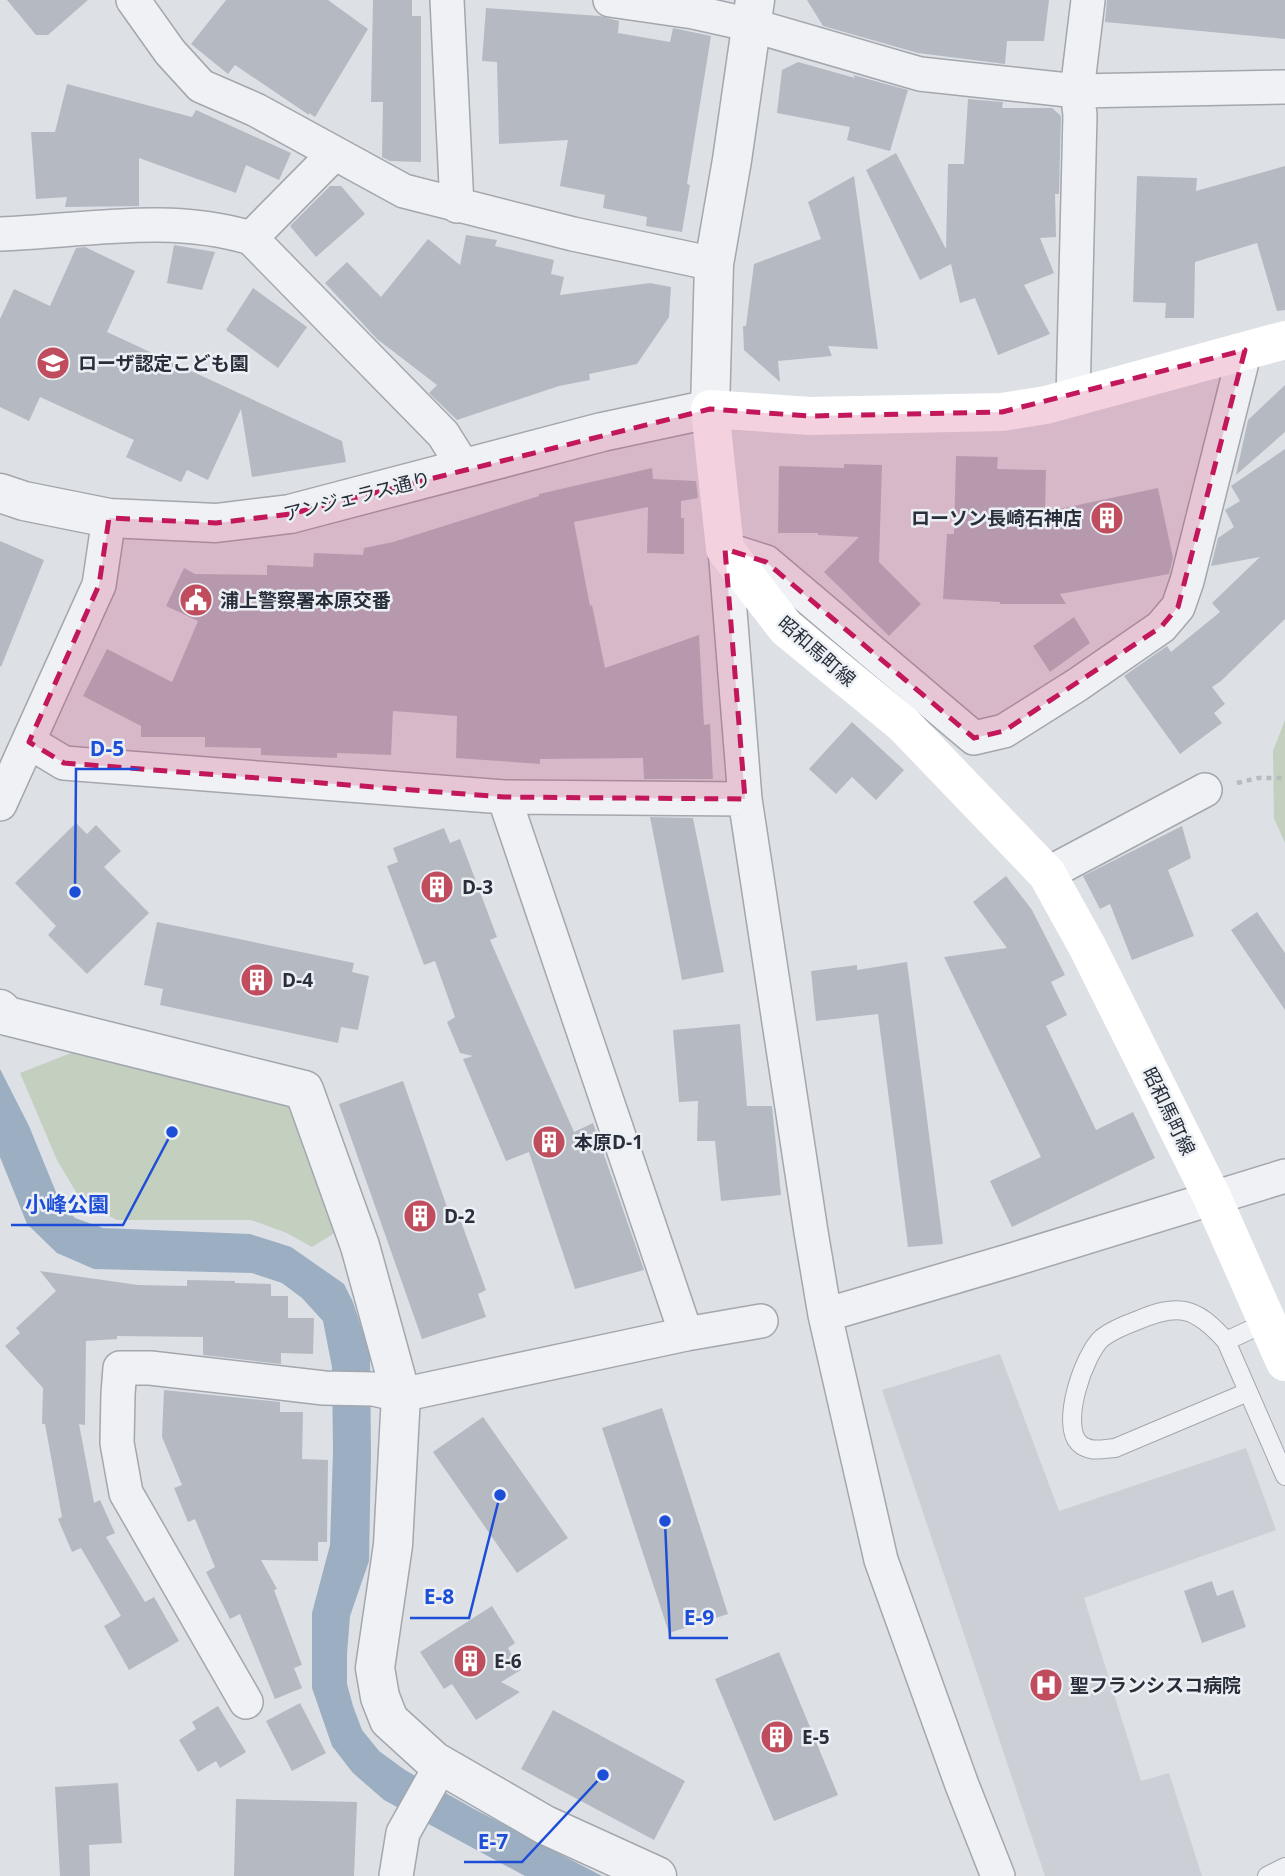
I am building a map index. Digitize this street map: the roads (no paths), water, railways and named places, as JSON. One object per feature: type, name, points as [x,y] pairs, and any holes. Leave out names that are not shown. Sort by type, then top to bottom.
[{"type":"main road","points":[[725,549],[710,408],[810,416],[1002,412],[1046,405],[1285,340]]},
{"type":"main road","name":"昭和馬町線","points":[[725,549],[786,628],[903,724],[1047,874],[1087,946],[1212,1197],[1285,1362]]},
{"type":"street","points":[[447,0],[457,206]]},
{"type":"street","points":[[610,0],[693,12],[753,13],[920,74],[1077,91],[1285,88]]},
{"type":"street","points":[[1073,398],[1080,115],[1077,91],[1088,0]]},
{"type":"street","points":[[146,6],[170,52],[201,86],[256,110],[404,191],[573,234],[714,264]]},
{"type":"street","points":[[710,408],[714,264],[753,13]]},
{"type":"street","points":[[251,238],[334,154]]},
{"type":"street","points":[[0,234],[101,226],[169,225],[226,230],[251,238],[443,434],[465,469]]},
{"type":"street","points":[[998,1876],[962,1786],[881,1560],[825,1315],[745,799],[725,549],[766,562],[974,738],[1004,732],[1161,627],[1178,607],[1187,581],[1245,350]]},
{"type":"street","name":"アンジェラス通り","points":[[0,493],[24,501],[109,518],[216,523],[289,514],[602,432],[710,408]]},
{"type":"street","points":[[0,804],[99,585],[109,518]]},
{"type":"street","points":[[29,742],[64,763],[504,797],[745,799]]},
{"type":"street","points":[[1047,874],[1205,790]]},
{"type":"street","points":[[504,797],[686,1334]]},
{"type":"street","points":[[0,1009],[7,1016],[304,1090],[360,1246],[387,1392],[393,1545],[375,1668],[380,1697],[388,1720],[434,1761],[438,1770],[545,1825],[657,1876]]},
{"type":"street","points":[[825,1315],[1285,1176]]},
{"type":"street","points":[[246,1702],[126,1493],[117,1443],[120,1368],[150,1368],[324,1388],[387,1392],[761,1321]]},
{"type":"street","points":[[396,1876],[403,1833],[438,1770]]},
{"type":"lane","points":[[1248,1392],[1115,1448],[1092,1450],[1079,1443],[1072,1428],[1075,1394],[1092,1351],[1102,1338],[1124,1325],[1164,1311],[1192,1312],[1211,1324],[1226,1340],[1285,1476]]},
{"type":"lane","points":[[1226,1340],[1267,1322]]},
{"type":"lane","points":[[1267,1876],[1285,1867]]},
{"type":"water","points":[[0,1069],[29,1126],[60,1202],[75,1218],[103,1228],[250,1234],[291,1247],[344,1284],[370,1353],[369,1561],[350,1616],[347,1654],[347,1684],[362,1730],[379,1751],[405,1770],[602,1876],[525,1876],[384,1800],[353,1773],[332,1746],[312,1688],[312,1613],[330,1545],[333,1451],[332,1367],[323,1321],[302,1298],[282,1283],[252,1273],[94,1269],[57,1253],[27,1224],[0,1157]]},
{"type":"place","name":"ローザ認定こども園","points":[[53,363]]},
{"type":"place","name":"ローソン長崎石神店","points":[[1107,518]]},
{"type":"place","name":"浦上警察署本原交番","points":[[196,600]]},
{"type":"place","name":"D-3","points":[[437,887]]},
{"type":"place","name":"D-5","points":[[75,892]]},
{"type":"place","name":"D-4","points":[[257,980]]},
{"type":"place","name":"小峰公園","points":[[172,1132]]},
{"type":"place","name":"本原D-1","points":[[549,1142]]},
{"type":"place","name":"D-2","points":[[420,1216]]},
{"type":"place","name":"E-8","points":[[500,1495]]},
{"type":"place","name":"E-9","points":[[665,1521]]},
{"type":"place","name":"E-6","points":[[470,1661]]},
{"type":"place","name":"聖フランシスコ病院","points":[[1046,1685]]},
{"type":"place","name":"E-5","points":[[777,1737]]},
{"type":"place","name":"E-7","points":[[603,1775]]}]
